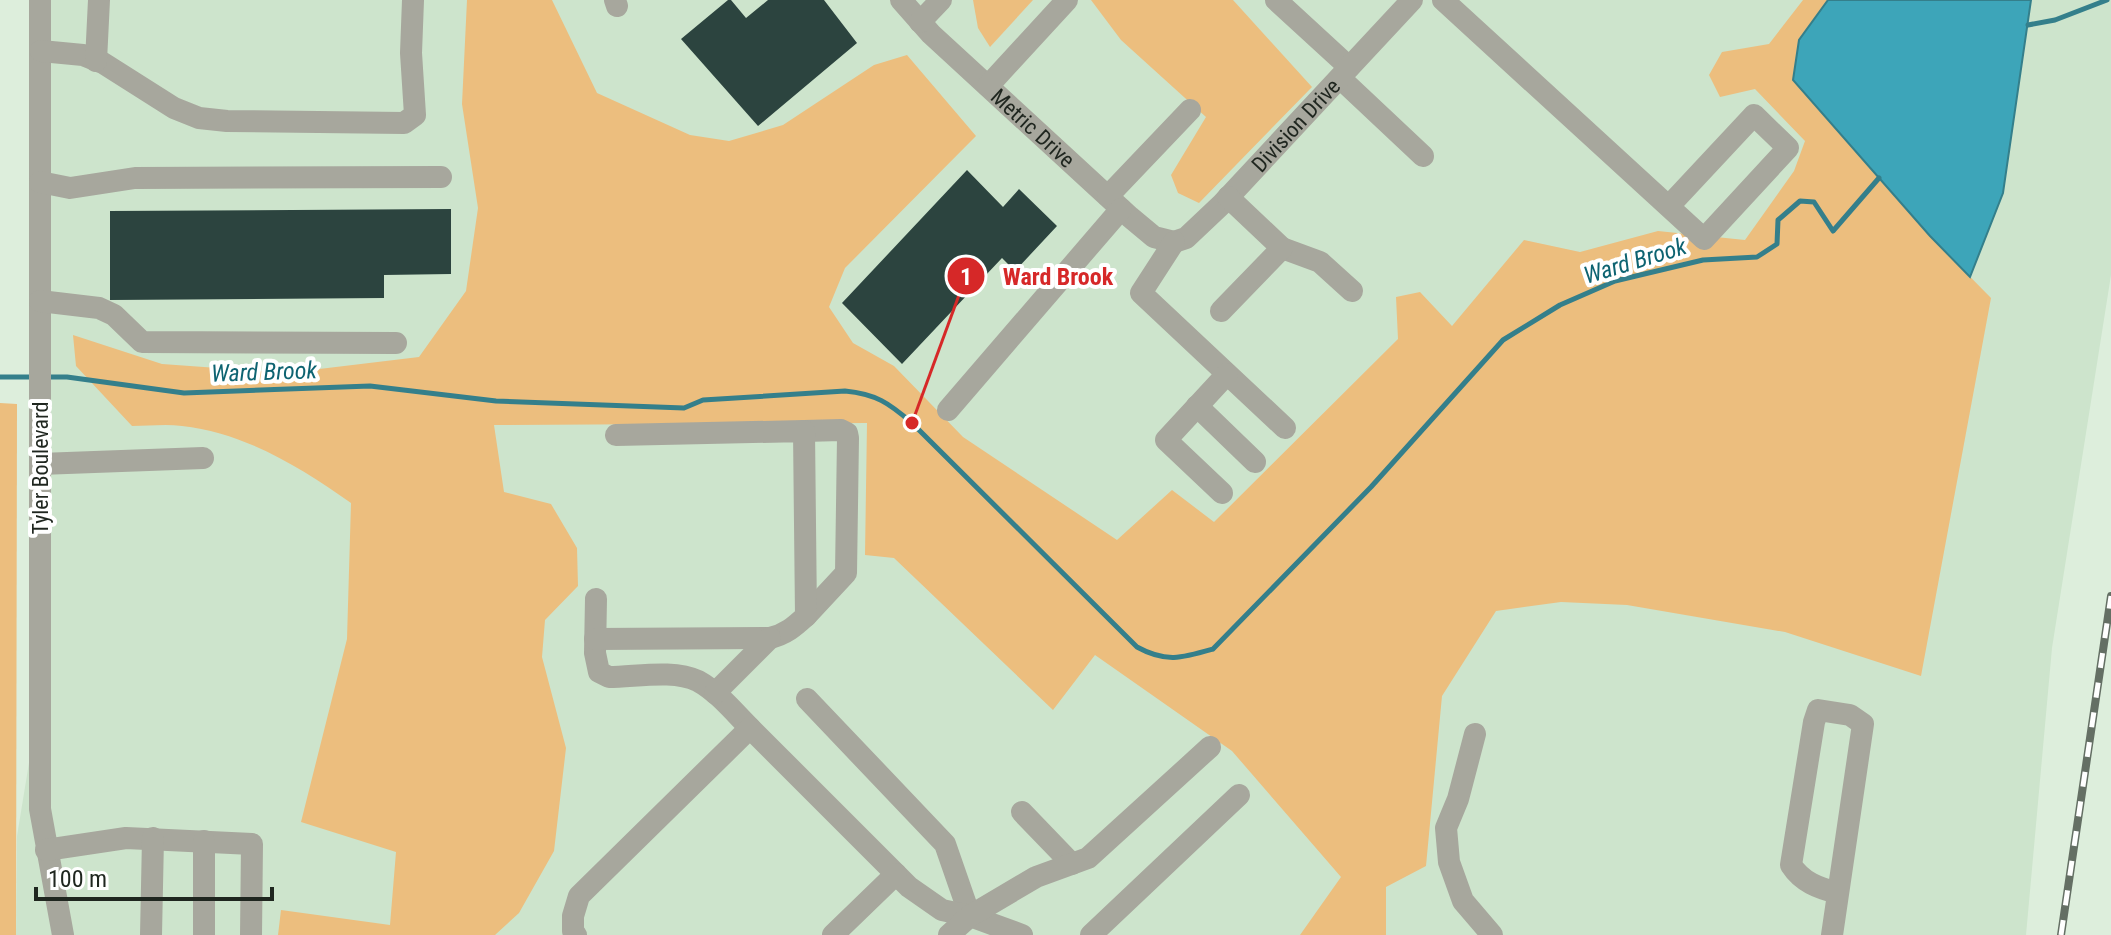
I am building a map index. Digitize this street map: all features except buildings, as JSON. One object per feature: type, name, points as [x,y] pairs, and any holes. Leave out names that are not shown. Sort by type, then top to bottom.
[{"type":"street","name":"Tyler Boulevard","points":[[40,0],[40,809],[63,935]]},
{"type":"street","points":[[96,61],[99,0]]},
{"type":"street","points":[[41,51],[83,55],[174,108],[199,118],[404,123],[415,115],[416,105],[411,53],[413,0]]},
{"type":"street","name":"Metric Drive","points":[[901,0],[920,22],[1114,203],[1154,237],[1174,242]]},
{"type":"street","points":[[920,22],[941,0]]},
{"type":"street","points":[[988,86],[1067,0]]},
{"type":"street","points":[[1276,0],[1423,156]]},
{"type":"street","points":[[1443,0],[1704,239],[1788,148],[1754,115],[1669,206]]},
{"type":"street","name":"Division Drive","points":[[1174,242],[1186,238],[1228,197],[1344,73],[1399,4]]},
{"type":"street","points":[[948,410],[1190,110]]},
{"type":"street","points":[[40,182],[70,188],[135,178],[441,177]]},
{"type":"street","points":[[1228,197],[1282,248],[1320,262],[1352,291]]},
{"type":"street","points":[[1174,242],[1141,293],[1285,428]]},
{"type":"street","points":[[1221,311],[1282,248]]},
{"type":"street","points":[[40,301],[99,308],[114,315],[142,342],[396,343]]},
{"type":"street","points":[[1222,493],[1166,440],[1227,374]]},
{"type":"street","points":[[1197,406],[1255,462]]},
{"type":"street","points":[[595,639],[770,638],[793,628],[846,573],[847,433],[841,430],[616,435]]},
{"type":"street","points":[[804,431],[806,616]]},
{"type":"street","points":[[40,464],[203,458]]},
{"type":"street","points":[[596,599],[595,639],[599,672],[609,677],[681,676],[697,681],[715,693],[909,887],[942,910],[970,916],[1022,935]]},
{"type":"street","points":[[715,693],[770,638]]},
{"type":"street","points":[[807,699],[945,844],[970,916]]},
{"type":"street","points":[[1832,935],[1863,724],[1850,715],[1818,710],[1791,865],[1798,876],[1820,889],[1838,893]]},
{"type":"street","points":[[576,935],[573,916],[579,896],[750,728]]},
{"type":"street","points":[[1475,734],[1458,799],[1446,828],[1449,862],[1463,901],[1492,935]]},
{"type":"street","points":[[949,935],[970,916],[1036,877],[1088,858],[1210,747]]},
{"type":"street","points":[[1091,935],[1239,795]]},
{"type":"street","points":[[1022,812],[1072,864]]},
{"type":"street","points":[[46,850],[126,838],[252,844],[251,935]]},
{"type":"street","points":[[151,935],[153,838]]},
{"type":"street","points":[[204,841],[204,935]]},
{"type":"street","points":[[833,935],[896,874]]},
{"type":"shaded area","points":[[49,0],[2111,0],[2111,275],[2052,648],[2026,935],[16,935],[17,836],[49,641]]},
{"type":"shaded area","points":[[467,0],[552,0],[597,93],[690,135],[729,141],[783,125],[874,65],[907,55],[976,136],[845,268],[829,307],[853,343],[894,366],[963,437],[1117,540],[1172,490],[1214,522],[1398,339],[1396,297],[1420,292],[1452,326],[1524,240],[1580,252],[1658,231],[1745,240],[1794,171],[1805,141],[1755,89],[1720,97],[1709,75],[1722,52],[1769,44],[1803,0],[1828,0],[1799,40],[1930,236],[1991,298],[1921,676],[1785,632],[1627,605],[1561,602],[1496,611],[1442,696],[1426,866],[1386,887],[1386,935],[1300,935],[1341,877],[1232,751],[1095,655],[1053,710],[894,558],[865,555],[867,423],[494,425],[504,492],[551,504],[577,548],[578,586],[545,620],[542,657],[566,748],[554,851],[519,913],[495,935],[278,935],[281,910],[390,925],[396,852],[301,822],[347,639],[351,503],[292,465],[228,436],[182,426],[132,426],[76,366],[73,335],[162,364],[286,373],[419,357],[466,291],[478,208],[462,104]]},
{"type":"shaded area","points":[[973,0],[1033,0],[990,47],[978,28]]},
{"type":"shaded area","points":[[1091,0],[1233,0],[1312,87],[1199,203],[1178,193],[1171,175],[1206,117],[1121,40]]},
{"type":"shaded area","points":[[0,403],[17,404],[16,935],[0,935]]},
{"type":"water","points":[[1828,0],[2031,0],[2003,193],[1970,277],[1793,80],[1799,40]]},
{"type":"waterway","points":[[2028,25],[2055,20],[2107,0]]},
{"type":"waterway","name":"Ward Brook","points":[[45,377],[67,377],[184,393],[370,386],[496,401],[684,408],[703,400],[845,391],[865,394],[889,405],[912,423],[1137,647],[1166,657],[1183,657],[1213,649],[1371,487],[1503,340],[1560,305],[1615,281],[1703,260],[1757,257],[1777,244],[1778,220],[1800,201],[1814,202],[1833,231],[1879,178]]},
{"type":"waterway","name":"Ward Brook","points":[[0,377],[35,377]]},
{"type":"railway","points":[[2061,935],[2111,596]]},
{"type":"place","name":"Ward Brook","points":[[912,423]]}]
